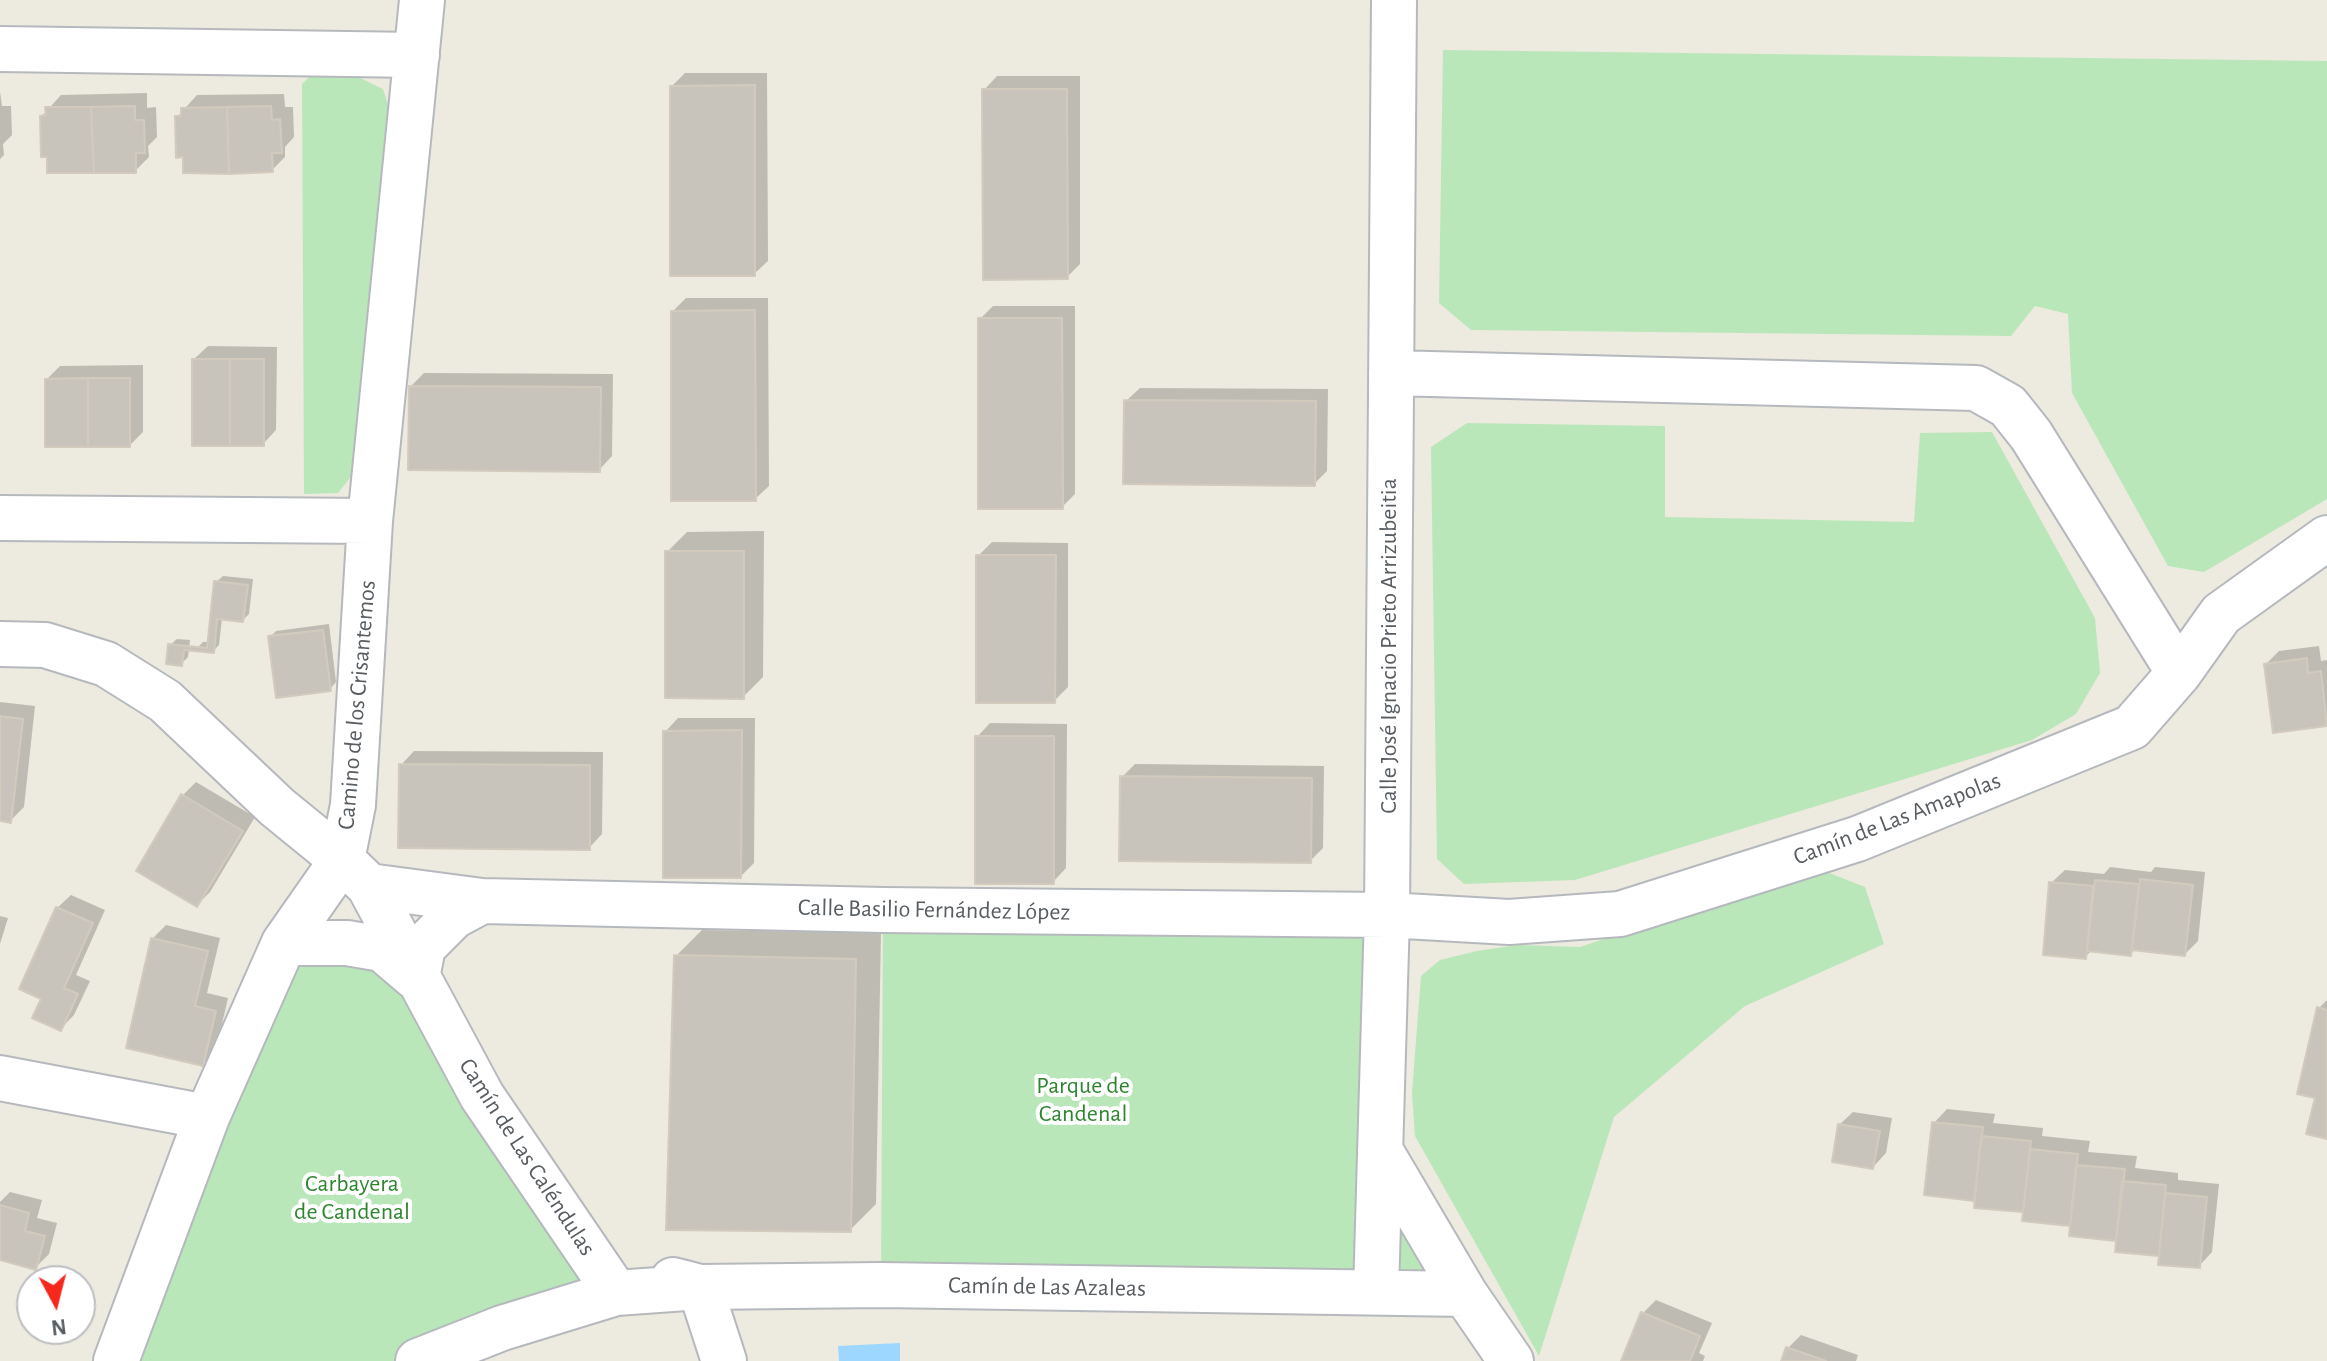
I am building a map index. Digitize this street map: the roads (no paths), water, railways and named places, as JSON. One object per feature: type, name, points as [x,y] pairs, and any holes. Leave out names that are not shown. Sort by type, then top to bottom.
[{"type":"street","name":"Camino de los Crisantemos","points":[[116,1361],[207,1117],[284,943],[355,873],[353,805],[370,521],[422,0]]},
{"type":"street","name":"Calle José Ignacio Prieto Arrizubeitia","points":[[1376,1292],[1387,915],[1394,0]]},
{"type":"street","points":[[0,49],[417,55]]},
{"type":"street","points":[[1391,373],[1976,388],[2008,406],[2031,435],[2179,673]]},
{"type":"street","points":[[0,518],[370,521]]},
{"type":"street","name":"Camín de Las Amapolas","points":[[1387,915],[1509,922],[1620,914],[1857,839],[2132,727],[2179,673],[2221,614],[2327,538]]},
{"type":"street","points":[[0,644],[45,645],[106,664],[165,701],[277,807],[355,873]]},
{"type":"street","name":"Calle Basilio Fernández López","points":[[355,873],[482,901],[883,910],[1387,915]]},
{"type":"street","name":"Camín de Las Caléndulas","points":[[355,873],[482,1096],[616,1293]]},
{"type":"street","points":[[417,978],[423,947],[454,916],[482,901]]},
{"type":"street","name":"Camín de Las Caléndulas","points":[[284,943],[347,943],[382,949],[417,978]]},
{"type":"street","points":[[0,1078],[207,1117]]},
{"type":"street","points":[[1380,1150],[1465,1294],[1511,1361]]},
{"type":"street","points":[[580,1240],[627,1269],[700,1287],[724,1361]]},
{"type":"street","name":"Camín de Las Azaleas","points":[[551,1313],[574,1294],[585,1272],[580,1240]]},
{"type":"street","name":"Camín de Las Azaleas","points":[[418,1361],[502,1328],[616,1293],[700,1287],[881,1285],[1465,1294]]},
{"type":"water","points":[[900,1343],[900,1361],[839,1361],[838,1346]]},
{"type":"park label","name":"Parque de Candenal","points":[[1083,1100]]},
{"type":"park label","name":"Carbayera de Candenal","points":[[352,1198]]}]
